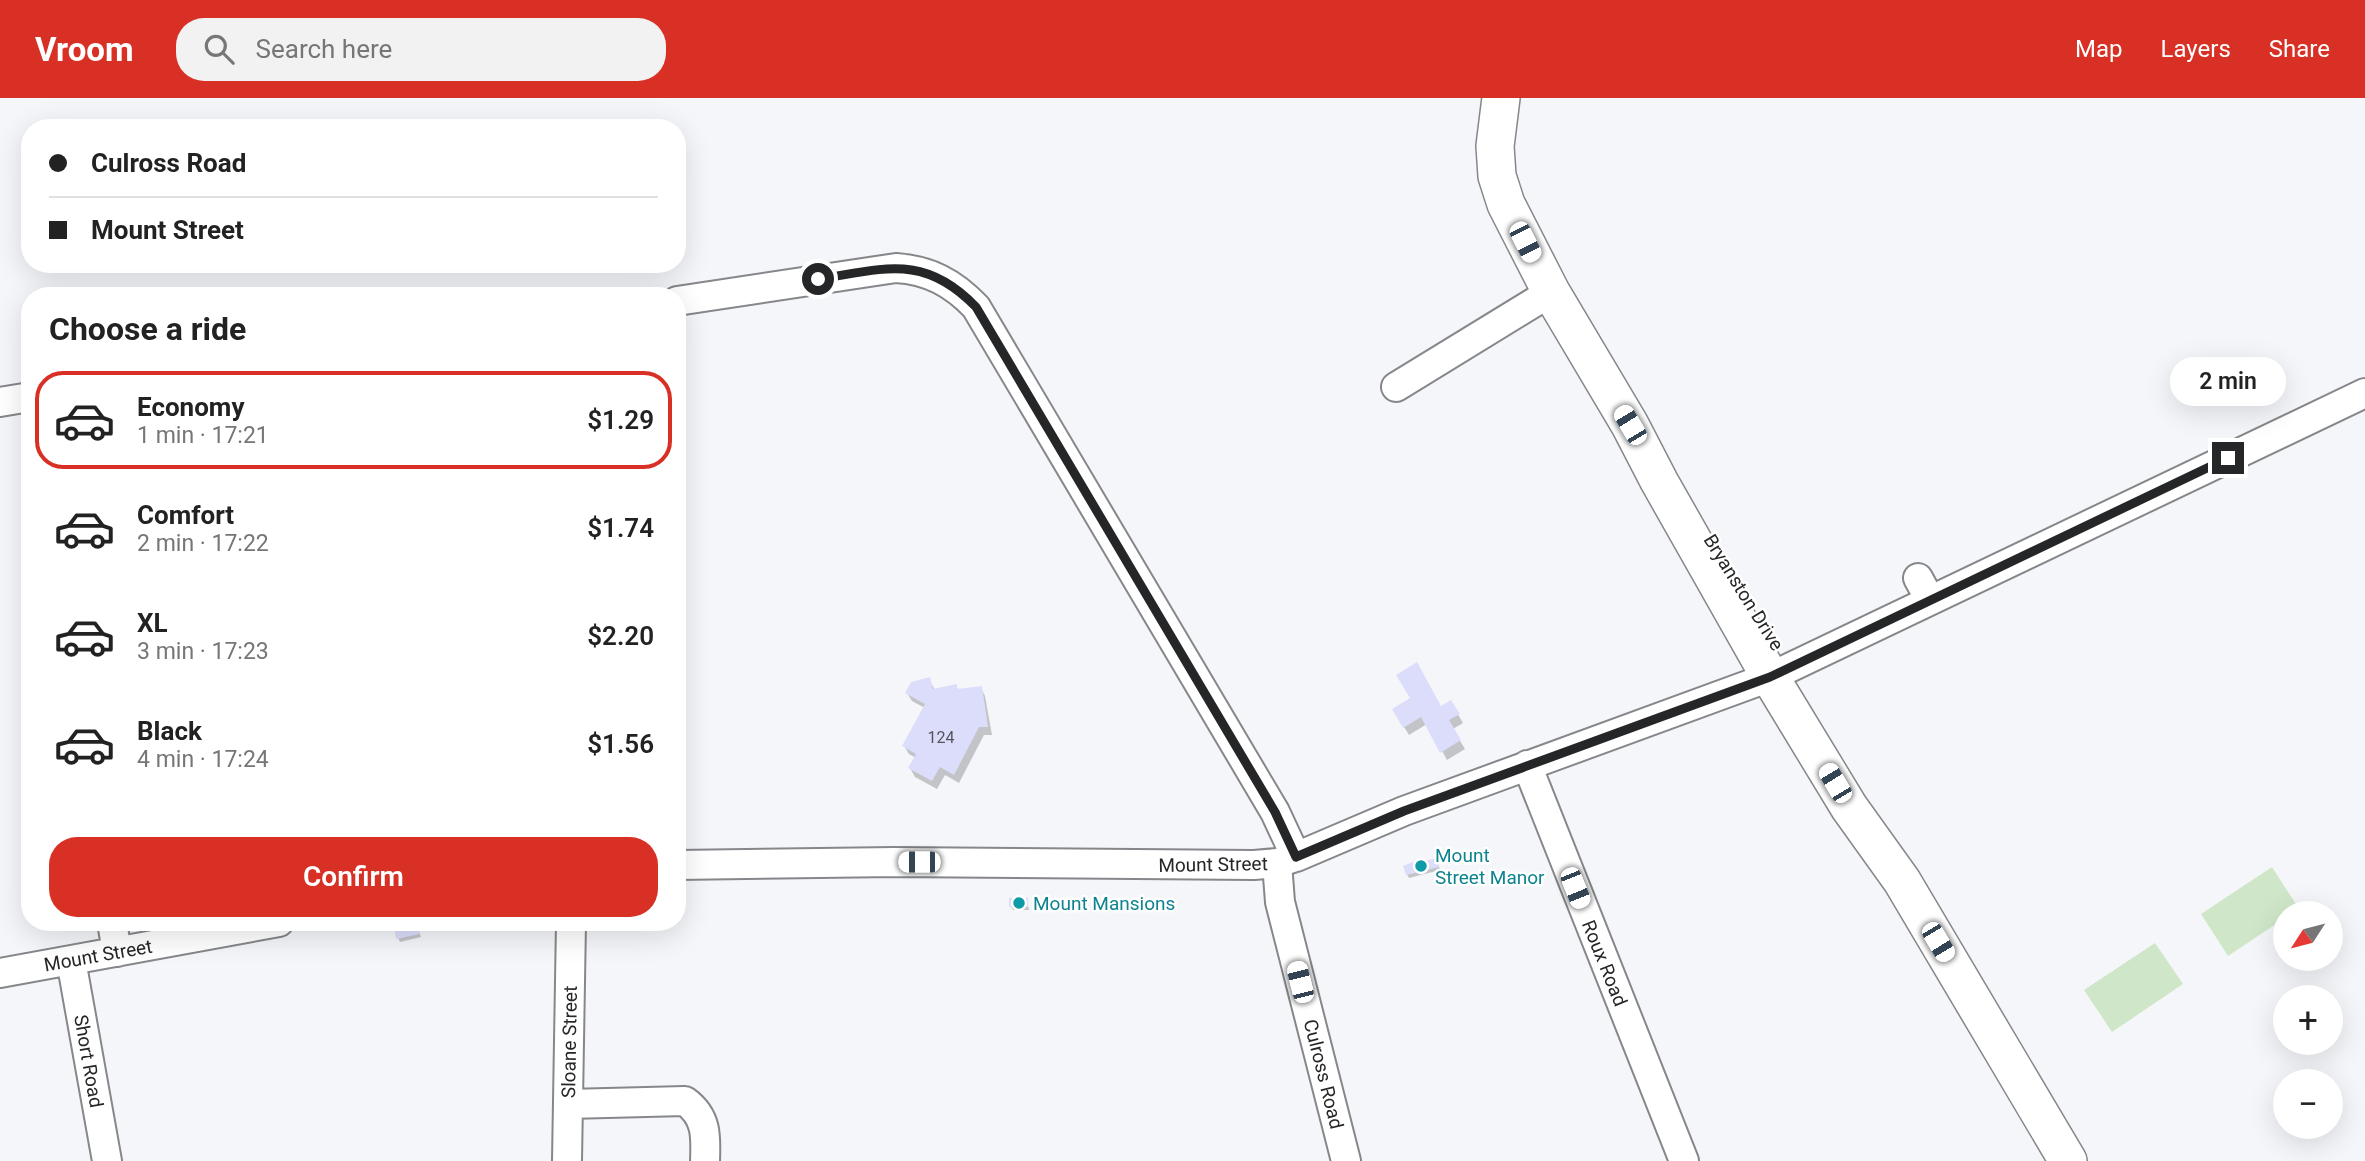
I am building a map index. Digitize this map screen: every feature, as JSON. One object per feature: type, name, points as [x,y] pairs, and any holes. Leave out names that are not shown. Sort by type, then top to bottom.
[{"type":"main road","name":"Bryanston Drive","points":[[1501,98],[1495,146],[1497,176],[1506,204],[1551,292],[1630,425],[1671,474],[1780,672],[1849,807],[1902,881],[2068,1161]]},
{"type":"street","name":"Culross Road","points":[[686,300],[896,268],[913,269],[942,278],[961,291],[976,307],[1275,812],[1287,860],[1280,902],[1346,1161]]},
{"type":"street","points":[[1396,387],[1551,292]]},
{"type":"street","name":"Mount Street","points":[[686,865],[894,862],[1254,866],[1287,860],[1404,811],[1780,672],[1924,589],[2247,438],[2365,393]]},
{"type":"street","points":[[0,401],[21,398]]},
{"type":"street","name":"Roux Road","points":[[1527,765],[1684,1161]]},
{"type":"street","points":[[114,931],[117,952]]},
{"type":"street","name":"Mount Street","points":[[0,973],[230,931]]},
{"type":"street","name":"Sloane Street","points":[[567,1161],[571,931]]},
{"type":"street","name":"Short Road","points":[[71,960],[107,1161]]},
{"type":"street","points":[[568,1104],[685,1101],[695,1108],[704,1122],[705,1161]]},
{"type":"green space","points":[[2272,867],[2294,901],[2273,901],[2273,926],[2228,956],[2201,914]]},
{"type":"green space","points":[[2155,943],[2183,984],[2112,1032],[2084,990]]},
{"type":"building","points":[[1417,662],[1441,706],[1451,700],[1460,714],[1449,720],[1461,740],[1440,753],[1421,717],[1403,728],[1392,709],[1410,698],[1396,675]]},
{"type":"building","points":[[930,677],[933,689],[957,684],[957,689],[982,686],[988,727],[979,727],[954,775],[940,767],[932,781],[908,768],[916,754],[902,746],[925,704],[905,693],[911,682]]},
{"type":"building","name":"Mount Street Manor","points":[[1423,858],[1424,861],[1437,858],[1439,867],[1406,875],[1403,866]]},
{"type":"building","name":"Mount Mansions","points":[[1009,898],[1028,898],[1028,907],[1009,907]]},
{"type":"building","points":[[395,931],[419,931],[420,934],[396,939]]},
{"type":"place","name":"Mount Street Manor","points":[[1421,866]]},
{"type":"place","name":"Mount Mansions","points":[[1019,903]]},
{"type":"route","points":[[818,279],[896,268],[913,269],[942,278],[961,291],[976,307],[1275,812],[1296,857],[1404,811],[1770,677],[2228,458]]}]
